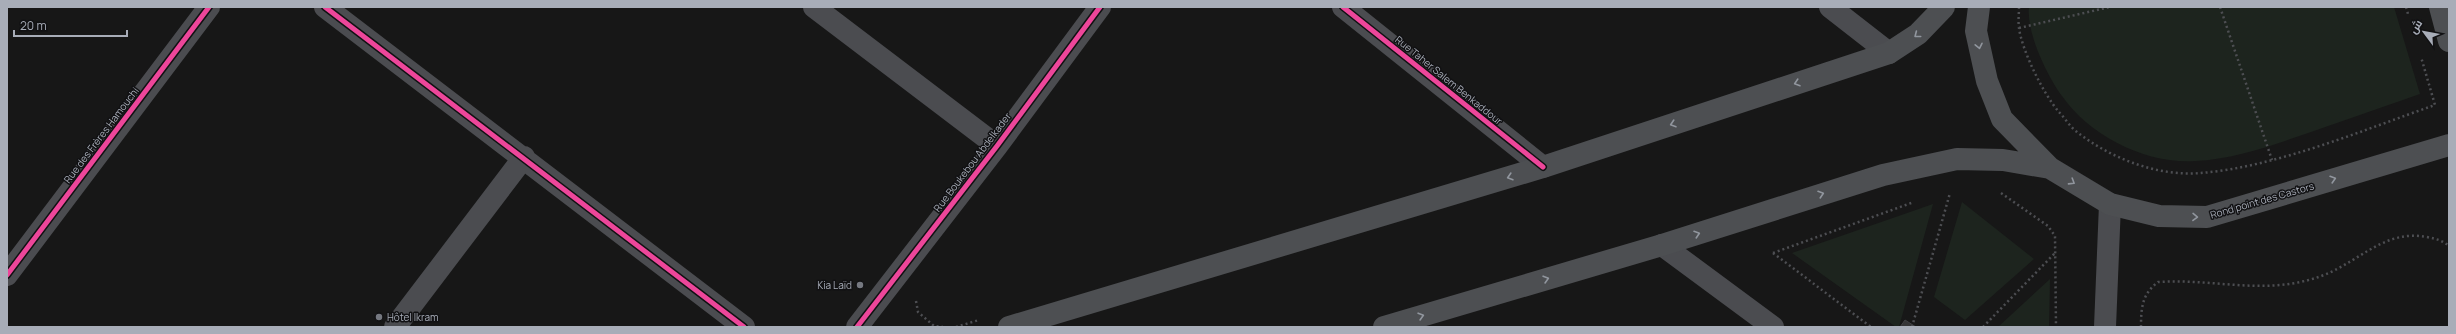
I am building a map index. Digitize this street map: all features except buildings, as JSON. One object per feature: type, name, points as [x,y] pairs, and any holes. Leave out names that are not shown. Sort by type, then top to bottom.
[{"type":"main road","points":[[1010,327],[1543,167],[1889,53],[1918,34],[1944,7]]},
{"type":"main road","name":"Rond point des Castors","points":[[1979,7],[1976,31],[1987,81],[2002,119],[2050,168],[2110,204],[2159,216],[2207,217],[2449,145]]},
{"type":"main road","points":[[2440,7],[2449,41]]},
{"type":"main road","points":[[1384,327],[1662,245],[1883,175],[1957,160],[2003,160],[2050,168]]},
{"type":"street","name":"Rue des Frères Hamouchi","points":[[7,275],[209,7]]},
{"type":"street","points":[[325,7],[524,157],[744,327]]},
{"type":"street","points":[[814,7],[997,146]]},
{"type":"street","name":"Rue Boukebou Abdelkader","points":[[857,327],[997,146],[1100,7]]},
{"type":"street","name":"Rue Taher Salem Benkaddour","points":[[1343,7],[1543,167]]},
{"type":"street","points":[[1830,7],[1889,53]]},
{"type":"street","points":[[395,327],[524,157]]},
{"type":"street","points":[[2105,327],[2110,204]]},
{"type":"street","points":[[1662,245],[1773,327]]},
{"type":"path","points":[[2019,7],[2019,28],[2028,54],[2051,103],[2075,131],[2104,150],[2135,163],[2162,170],[2200,173],[2272,160],[2435,105],[2419,52]]},
{"type":"path","points":[[2019,28],[2110,7]]},
{"type":"path","points":[[2220,7],[2272,160]]},
{"type":"path","points":[[2406,7],[2410,22]]},
{"type":"path","points":[[1912,327],[1951,189],[1943,192]]},
{"type":"path","points":[[1998,190],[2048,226],[2055,236],[2056,327]]},
{"type":"path","points":[[1871,327],[1773,253],[1921,200]]},
{"type":"path","points":[[2141,327],[2141,304],[2149,289],[2158,282],[2261,287],[2299,283],[2326,274],[2397,236],[2418,236],[2442,240],[2449,246]]},
{"type":"path","points":[[1983,327],[2056,252]]},
{"type":"shaded area","points":[[2029,7],[2394,7],[2420,94],[2254,151],[2210,160],[2176,161],[2157,158],[2120,145],[2103,135],[2074,110],[2062,96],[2044,66],[2034,41],[2029,17]]},
{"type":"shaded area","points":[[1962,202],[2034,259],[1965,320],[1934,297]]},
{"type":"shaded area","points":[[1933,204],[1899,327],[1896,327],[1792,253]]},
{"type":"shaded area","points":[[2050,279],[2049,327],[1998,327]]},
{"type":"cycle path","points":[[7,275],[209,7]]},
{"type":"cycle path","points":[[325,7],[744,327]]},
{"type":"cycle path","points":[[857,327],[997,146],[1100,7]]},
{"type":"cycle path","points":[[1343,7],[1543,167]]},
{"type":"place","name":"Kia Laïd","points":[[860,285]]},
{"type":"place","name":"Hôtel Ikram","points":[[379,317]]}]
